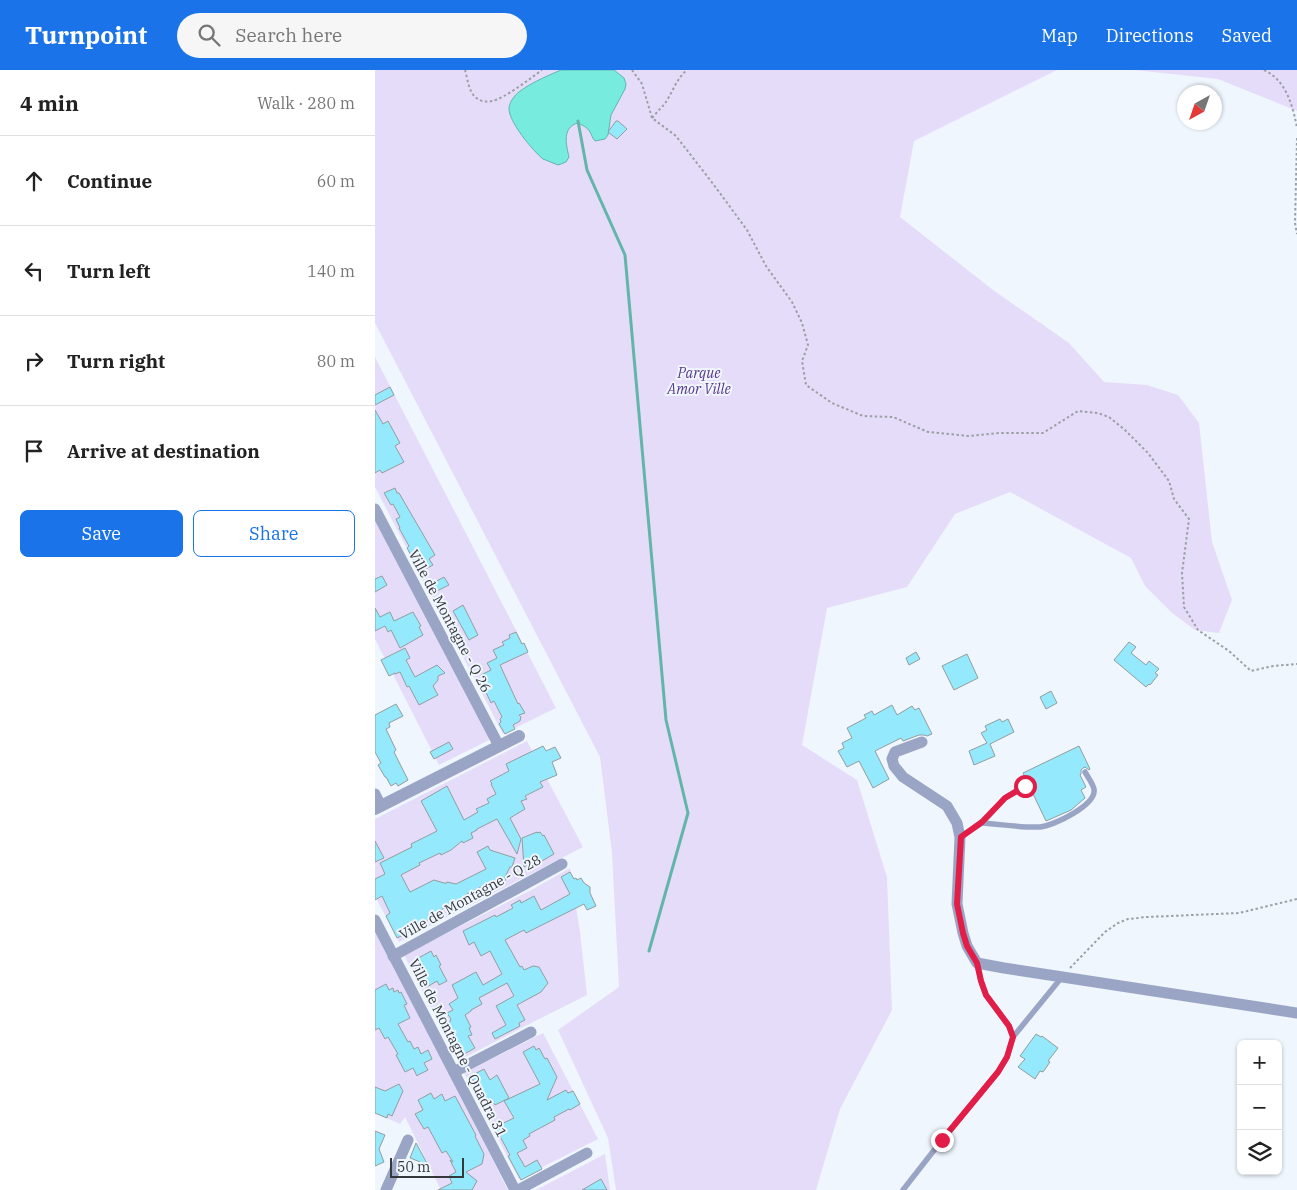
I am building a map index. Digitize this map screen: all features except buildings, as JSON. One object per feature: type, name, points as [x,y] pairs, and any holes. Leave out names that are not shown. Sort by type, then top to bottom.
[{"type":"street","name":"Ville de Montagne - Q 26","points":[[375,509],[499,746]]},
{"type":"street","points":[[375,794],[378,808],[519,736]]},
{"type":"street","points":[[921,742],[895,752],[891,759],[903,777],[947,806],[957,823],[961,837],[957,904],[967,946],[977,963],[1297,1013]]},
{"type":"street","name":"Ville de Montagne - Q 28","points":[[393,956],[561,864]]},
{"type":"street","name":"Ville de Montagne - Quadra 31","points":[[375,920],[516,1190]]},
{"type":"street","points":[[454,1072],[531,1032]]},
{"type":"street","points":[[386,1190],[407,1140]]},
{"type":"street","points":[[516,1190],[587,1153]]},
{"type":"lane","points":[[982,822],[1041,827],[1059,820],[1081,809],[1093,797],[1094,790],[1085,772]]},
{"type":"lane","points":[[961,837],[982,822],[1005,798],[1025,786]]},
{"type":"lane","points":[[977,963],[986,995],[1009,1026],[1013,1037]]},
{"type":"lane","points":[[903,1190],[998,1072],[1007,1057],[1013,1037],[1062,977]]},
{"type":"path","points":[[465,70],[470,88],[476,98],[481,101],[492,102],[542,70]]},
{"type":"path","points":[[632,70],[642,84],[652,118],[676,136],[714,185],[747,230],[766,266],[792,302],[808,345],[802,361],[806,385],[832,403],[863,416],[893,417],[928,432],[968,436],[1001,433],[1043,433],[1078,411],[1098,412],[1109,417],[1148,453],[1169,481],[1174,500],[1189,519],[1183,572],[1184,607],[1198,630],[1229,651],[1251,671],[1273,666],[1297,664]]},
{"type":"path","points":[[652,118],[666,102],[683,73],[687,70]]},
{"type":"path","points":[[1264,70],[1277,79],[1285,90],[1293,109],[1297,128]]},
{"type":"path","points":[[1297,138],[1295,223],[1297,234]]},
{"type":"path","points":[[1062,977],[1105,932],[1128,919],[1239,913],[1297,899]]},
{"type":"green space","name":"Parque Amor Ville","points":[[375,70],[1057,70],[914,141],[900,217],[993,290],[1069,343],[1104,382],[1147,385],[1178,395],[1199,423],[1212,542],[1232,600],[1219,633],[1195,630],[1171,612],[1145,586],[1131,558],[1010,492],[955,514],[907,587],[827,608],[802,745],[857,780],[887,877],[892,1010],[840,1109],[816,1190],[616,1190],[608,1138],[558,1030],[619,987],[612,853],[600,757],[375,323]]},
{"type":"green space","points":[[1134,70],[1297,70],[1297,111],[1218,79]]},
{"type":"green space","points":[[375,357],[556,708],[503,734],[375,487]]},
{"type":"green space","points":[[375,514],[491,739],[439,765],[375,639]]},
{"type":"green space","points":[[527,741],[583,847],[399,942],[375,896],[375,819]]},
{"type":"green space","points":[[570,868],[587,995],[458,1061],[404,955]]},
{"type":"green space","points":[[375,927],[508,1190],[441,1190],[405,1117],[400,1124],[375,1113]]},
{"type":"green space","points":[[543,1033],[598,1139],[519,1179],[464,1073]]},
{"type":"green space","points":[[605,1154],[610,1190],[536,1190]]},
{"type":"shaded area","points":[[561,70],[614,70],[624,78],[626,84],[611,115],[608,135],[605,139],[595,141],[586,127],[578,123],[573,125],[569,128],[566,137],[569,157],[566,162],[558,165],[543,159],[533,149],[512,120],[509,108],[513,98],[523,89]]},
{"type":"waterway","points":[[578,121],[587,170],[625,255],[666,720],[688,813],[649,951]]},
{"type":"route","points":[[942,1140],[998,1072],[1007,1057],[1013,1037],[1009,1026],[986,995],[977,963],[967,946],[963,933],[957,904],[961,837],[982,822],[1005,798],[1025,786]]}]
